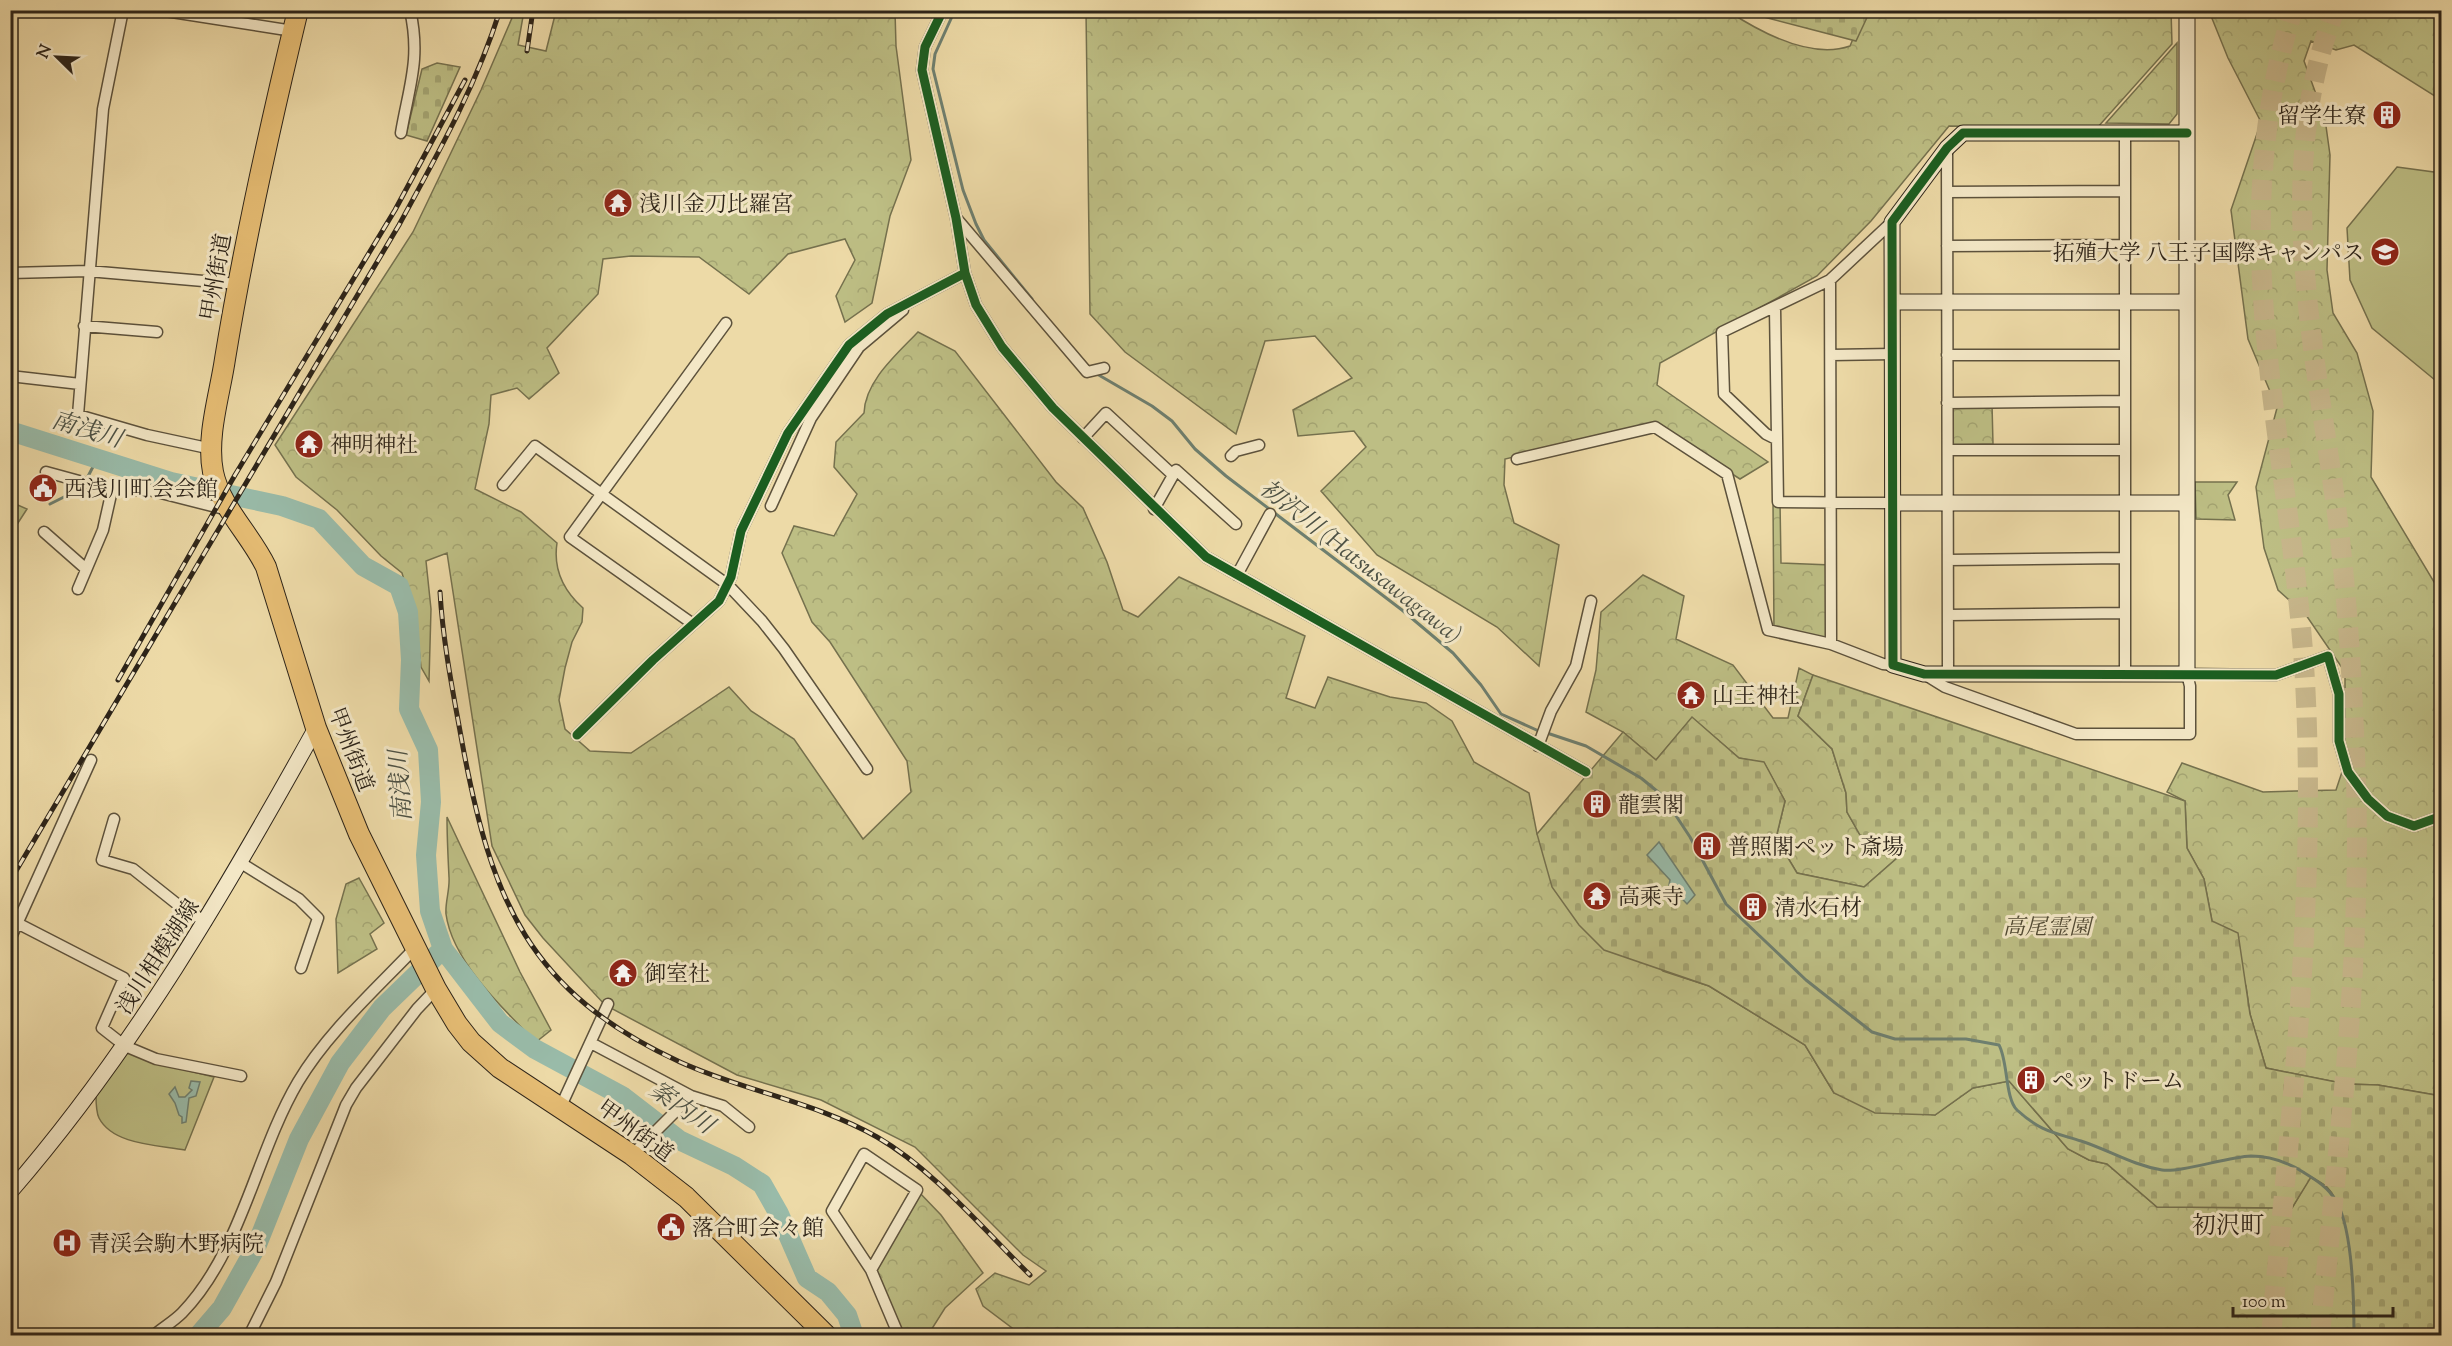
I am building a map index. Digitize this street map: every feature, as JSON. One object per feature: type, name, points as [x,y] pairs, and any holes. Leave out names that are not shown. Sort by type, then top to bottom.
[{"type":"highway","name":"甲州街道","points":[[298,10],[238,284],[212,449],[214,475],[231,511],[255,545],[266,567],[316,728],[373,865],[434,986],[457,1024],[482,1053],[500,1068],[561,1106],[632,1155],[686,1197],[826,1335]]},
{"type":"street","points":[[123,10],[103,109],[78,415],[147,435],[212,449]]},
{"type":"street","points":[[159,10],[293,31]]},
{"type":"street","points":[[401,133],[416,66],[410,10]]},
{"type":"street","points":[[943,10],[925,47],[922,70],[956,218],[965,273],[976,305],[1002,347],[1053,408],[1154,509],[1206,557],[1542,735],[1586,772]]},
{"type":"street","points":[[1517,459],[1655,427],[1727,474],[1768,630],[1831,644],[1883,664],[1924,674],[1945,687],[2076,734],[2190,734],[2190,686],[2187,674],[2187,10]]},
{"type":"street","points":[[1776,439],[1724,394],[1722,332],[1830,280],[1893,222],[1947,148],[1960,135],[1969,132],[2187,133]]},
{"type":"street","points":[[2125,132],[2125,674]]},
{"type":"street","points":[[1947,148],[1948,674]]},
{"type":"street","points":[[1947,192],[2125,192]]},
{"type":"street","points":[[956,218],[1086,372],[1104,368]]},
{"type":"street","points":[[1893,222],[1893,665]]},
{"type":"street","points":[[1947,246],[2125,245]]},
{"type":"street","points":[[10,273],[88,271],[238,284]]},
{"type":"street","points":[[577,735],[719,601],[728,585],[741,531],[788,433],[849,345],[887,314],[965,273]]},
{"type":"street","points":[[1830,280],[1831,644]]},
{"type":"street","points":[[1893,302],[2187,302]]},
{"type":"street","points":[[771,506],[807,426],[859,347],[909,304]]},
{"type":"street","points":[[1775,308],[1778,502],[2187,503]]},
{"type":"street","points":[[693,624],[570,537],[726,323]]},
{"type":"street","points":[[84,326],[157,332]]},
{"type":"street","points":[[1831,355],[1893,354]]},
{"type":"street","points":[[1947,355],[2125,355]]},
{"type":"street","points":[[10,376],[80,384]]},
{"type":"street","points":[[1947,403],[2125,402]]},
{"type":"street","points":[[1083,438],[1106,413],[1173,475]]},
{"type":"street","points":[[1232,456],[1236,451],[1259,445]]},
{"type":"street","points":[[503,485],[535,446],[728,585],[762,621],[784,649],[867,769]]},
{"type":"street","points":[[1948,450],[2125,450]]},
{"type":"street","points":[[1154,509],[1176,470],[1236,524]]},
{"type":"street","points":[[46,472],[112,490],[149,490],[231,511]]},
{"type":"street","points":[[78,589],[103,530],[112,490]]},
{"type":"street","points":[[1237,575],[1270,514]]},
{"type":"street","points":[[44,532],[86,569]]},
{"type":"street","points":[[1948,560],[2125,558]]},
{"type":"street","points":[[1542,735],[1576,666],[1591,601]]},
{"type":"street","points":[[1948,615],[2125,613]]},
{"type":"street","points":[[1924,674],[2276,675],[2328,656],[2339,694],[2339,741],[2348,772],[2368,799],[2387,816],[2414,826],[2442,816]]},
{"type":"street","name":"浅川相模湖線","points":[[10,1192],[125,1046],[206,922],[316,728]]},
{"type":"street","points":[[12,935],[91,760]]},
{"type":"street","points":[[114,819],[102,860],[133,869],[177,904],[206,922]]},
{"type":"street","points":[[241,863],[299,899],[318,918],[301,968]]},
{"type":"street","points":[[17,923],[124,978],[102,1028],[125,1046],[167,1062],[241,1076]]},
{"type":"street","points":[[153,1335],[180,1315],[195,1298],[218,1261],[280,1116],[299,1080],[351,1013],[416,950]]},
{"type":"street","points":[[249,1335],[276,1282],[346,1106],[372,1067],[434,986]]},
{"type":"street","points":[[561,1106],[608,1004]]},
{"type":"street","points":[[591,1043],[691,1096],[723,1106],[749,1127]]},
{"type":"street","points":[[632,1155],[691,1096]]},
{"type":"street","points":[[871,1270],[917,1190],[864,1154],[832,1211],[871,1270],[899,1335]]},
{"type":"green space","points":[[2171,10],[2172,44],[2097,128],[1949,126],[1871,221],[1817,276],[1660,363],[1657,385],[1768,462],[1740,479],[1655,424],[1505,459],[1504,485],[1514,523],[1559,545],[1539,666],[1497,627],[1377,555],[1321,491],[1366,447],[1354,431],[1298,436],[1293,410],[1352,378],[1315,336],[1265,341],[1236,434],[1125,352],[1090,314],[1086,11],[1728,11],[1786,42],[1802,47],[1835,49],[1850,46],[1865,11]]},
{"type":"green space","points":[[515,11],[524,11],[518,45],[546,51],[556,11],[895,11],[896,46],[911,160],[890,216],[872,303],[845,322],[836,296],[855,260],[845,239],[788,254],[749,294],[699,257],[631,256],[603,259],[598,294],[547,348],[559,373],[529,399],[517,388],[491,395],[489,424],[475,489],[521,512],[557,543],[558,571],[561,579],[570,594],[583,608],[582,622],[572,642],[559,700],[565,729],[590,751],[631,753],[729,687],[751,711],[794,739],[863,839],[911,792],[907,761],[830,642],[812,622],[782,553],[794,526],[834,536],[857,494],[834,467],[836,442],[864,413],[866,401],[876,379],[918,332],[955,351],[1056,482],[1083,508],[1107,562],[1123,610],[1138,617],[1179,577],[1305,636],[1286,698],[1315,708],[1328,677],[1390,697],[1426,703],[1452,721],[1474,762],[1529,793],[1537,834],[1663,971],[1709,986],[1805,1045],[1834,1093],[1935,1115],[1973,1088],[2009,1081],[2068,1149],[2089,1160],[2107,1164],[2157,1207],[2292,1208],[2310,1177],[2323,1183],[2336,1199],[2343,1216],[2351,1257],[2354,1335],[1017,1335],[1016,1331],[983,1306],[976,1289],[995,1273],[1029,1285],[1046,1271],[1023,1255],[915,1147],[821,1100],[737,1075],[605,1005],[543,938],[525,915],[492,846],[447,553],[426,561],[431,609],[429,681],[421,667],[416,621],[402,573],[381,556],[337,510],[296,477],[275,445],[413,232],[481,90]]},
{"type":"green space","points":[[1750,11],[1870,11],[1856,41],[1760,16]]},
{"type":"green space","points":[[2209,11],[2433,11],[2441,17],[2441,100],[2354,45],[2336,50],[2311,41],[2304,61],[2325,119],[2330,155],[2327,270],[2333,313],[2357,353],[2373,411],[2371,477],[2434,582],[2441,588],[2441,1096],[2378,1085],[2346,1084],[2266,1068],[2250,1014],[2246,986],[2212,921],[2204,879],[2187,848],[2185,801],[2167,792],[2182,763],[2263,792],[2336,790],[2345,763],[2345,672],[2306,615],[2278,590],[2264,548],[2256,487],[2277,408],[2248,339],[2231,210],[2261,122],[2228,58]]},
{"type":"green space","points":[[2177,43],[2177,114],[2169,124],[2106,123]]},
{"type":"green space","points":[[437,63],[460,67],[427,141],[406,135],[422,69]]},
{"type":"green space","points":[[2397,167],[2441,173],[2441,385],[2372,328],[2350,280],[2347,228]]},
{"type":"green space","points":[[1992,404],[1993,444],[1953,445],[1953,405]]},
{"type":"green space","points":[[2195,482],[2237,482],[2228,495],[2235,520],[2196,519]]},
{"type":"green space","points":[[11,502],[27,509],[16,526],[11,524]]},
{"type":"green space","points":[[1773,502],[1780,502],[1781,563],[1831,565],[1831,644],[1774,631]]},
{"type":"green space","points":[[1643,575],[1684,596],[1676,639],[1733,665],[1773,718],[1788,718],[1799,668],[1813,675],[1798,716],[1832,749],[1846,793],[1847,812],[1860,835],[1905,851],[1864,887],[1797,873],[1776,838],[1785,801],[1764,763],[1739,758],[1692,718],[1656,760],[1623,732],[1586,712],[1596,670],[1601,612]]},
{"type":"green space","name":"高尾霊園","points":[[1813,675],[2185,801],[2187,848],[2204,879],[2212,921],[2238,933],[2250,1014],[2266,1068],[2346,1084],[2378,1085],[2441,1096],[2441,1335],[2354,1335],[2351,1258],[2343,1217],[2336,1200],[2327,1187],[2311,1177],[2292,1208],[2157,1207],[2107,1164],[2089,1160],[2068,1149],[2009,1081],[1973,1088],[1935,1115],[1875,1113],[1834,1093],[1805,1045],[1709,986],[1604,950],[1579,925],[1552,887],[1537,834],[1623,732],[1656,760],[1692,717],[1739,758],[1764,762],[1785,801],[1776,838],[1797,873],[1864,887],[1905,851],[1860,835],[1847,812],[1846,793],[1832,749],[1798,716]]},
{"type":"green space","points":[[447,817],[520,972],[551,1030],[536,1042],[481,984],[458,949],[450,932],[446,914],[449,882]]},
{"type":"green space","points":[[359,878],[384,923],[370,934],[377,949],[338,973],[336,919],[346,884]]},
{"type":"green space","points":[[128,1050],[165,1065],[214,1077],[185,1150],[125,1139],[106,1127],[99,1118],[96,1095]]},
{"type":"green space","points":[[917,1190],[941,1215],[983,1273],[945,1308],[928,1335],[899,1336],[871,1270]]},
{"type":"shaded area","points":[[1013,11],[1053,11],[1053,16],[1013,16]]},
{"type":"shaded area","points":[[1659,842],[1695,895],[1687,904],[1669,885],[1670,880],[1647,855]]},
{"type":"shaded area","points":[[191,1081],[200,1082],[196,1096],[189,1098],[186,1122],[182,1123],[182,1117],[169,1094],[175,1087],[179,1097],[185,1097],[192,1090],[189,1088]]},
{"type":"waterway","name":"初沢川 (Hatsusawagawa)","points":[[955,10],[935,54],[933,69],[963,190],[984,240],[1032,299]]},
{"type":"waterway","name":"初沢川 (Hatsusawagawa)","points":[[1097,374],[1152,406],[1172,421],[1195,449],[1226,476],[1402,610],[1453,653],[1481,685],[1501,714],[1541,732]]},
{"type":"waterway","name":"南浅川","points":[[10,431],[171,482],[282,506],[319,519],[363,566],[399,586],[408,612],[411,660],[409,709],[428,750],[431,802],[426,855],[430,911],[443,949],[500,1023],[535,1049],[622,1096],[679,1140],[734,1166],[762,1184],[779,1214],[807,1278],[828,1292],[847,1315],[854,1336]]},
{"type":"waterway","points":[[50,504],[82,488],[98,457]]},
{"type":"waterway","name":"初沢川 (Hatsusawagawa)","points":[[1547,733],[1586,746],[1641,778],[1663,796],[1690,837],[1726,904],[1806,980],[1872,1032],[1895,1039],[1966,1039],[1999,1045],[2010,1097],[2017,1110],[2025,1117],[2047,1130],[2141,1165],[2170,1170],[2258,1156],[2272,1158],[2297,1168],[2317,1181],[2336,1201],[2346,1229],[2354,1304],[2354,1336]]},
{"type":"waterway","name":"南浅川","points":[[198,1336],[222,1308],[256,1247],[299,1139],[340,1063],[382,1008],[443,949]]},
{"type":"tunnel","points":[[2271,1336],[2300,1008],[2305,927],[2308,763],[2305,681],[2298,595],[2267,346],[2261,263],[2262,180],[2272,96],[2293,10]]},
{"type":"tunnel","points":[[2320,1336],[2347,1058],[2357,850],[2355,748],[2347,614],[2337,514],[2310,325],[2304,261],[2302,197],[2306,134],[2316,72],[2335,10]]},
{"type":"railway","points":[[10,881],[399,225],[468,93],[500,10]]},
{"type":"railway","points":[[527,51],[533,10]]},
{"type":"railway","points":[[118,680],[235,475],[395,210],[465,80]]},
{"type":"railway","points":[[440,592],[446,649],[462,742],[473,798],[487,848],[504,894],[525,935],[552,971],[586,1005],[628,1035],[680,1062],[829,1115],[877,1137],[938,1183],[1030,1275]]},
{"type":"cycle path","points":[[943,10],[925,47],[922,70],[956,218],[965,273],[976,305],[1002,347],[1053,408],[1206,557],[1586,772]]},
{"type":"cycle path","points":[[2187,133],[1963,133],[1947,148],[1892,222],[1893,665],[1924,674],[2276,675],[2328,656],[2339,694],[2339,741],[2348,772],[2368,799],[2387,816],[2414,826],[2442,816]]},
{"type":"cycle path","points":[[577,735],[653,660],[719,601],[731,577],[741,531],[788,433],[849,345],[887,314],[965,273]]},
{"type":"place","name":"留学生寮","points":[[2387,115]]},
{"type":"place","name":"浅川金刀比羅宮","points":[[618,203]]},
{"type":"place","name":"拓殖大学 八王子国際キャンパス","points":[[2385,252]]},
{"type":"place","name":"神明神社","points":[[309,444]]},
{"type":"place","name":"西浅川町会会館","points":[[43,488]]},
{"type":"place","name":"山王神社","points":[[1691,695]]},
{"type":"place","name":"龍雲閣","points":[[1597,804]]},
{"type":"place","name":"普照閣ペット斎場","points":[[1707,846]]},
{"type":"place","name":"高乘寺","points":[[1597,896]]},
{"type":"place","name":"清水石材","points":[[1753,907]]},
{"type":"place","name":"御室社","points":[[623,973]]},
{"type":"place","name":"ペットドーム","points":[[2031,1080]]},
{"type":"place","name":"落合町会々館","points":[[671,1227]]},
{"type":"place","name":"青渓会駒木野病院","points":[[67,1243]]},
{"type":"district","name":"初沢町","points":[[2228,1225]]},
{"type":"water label","name":"案内川","points":[[682,1107]]}]
